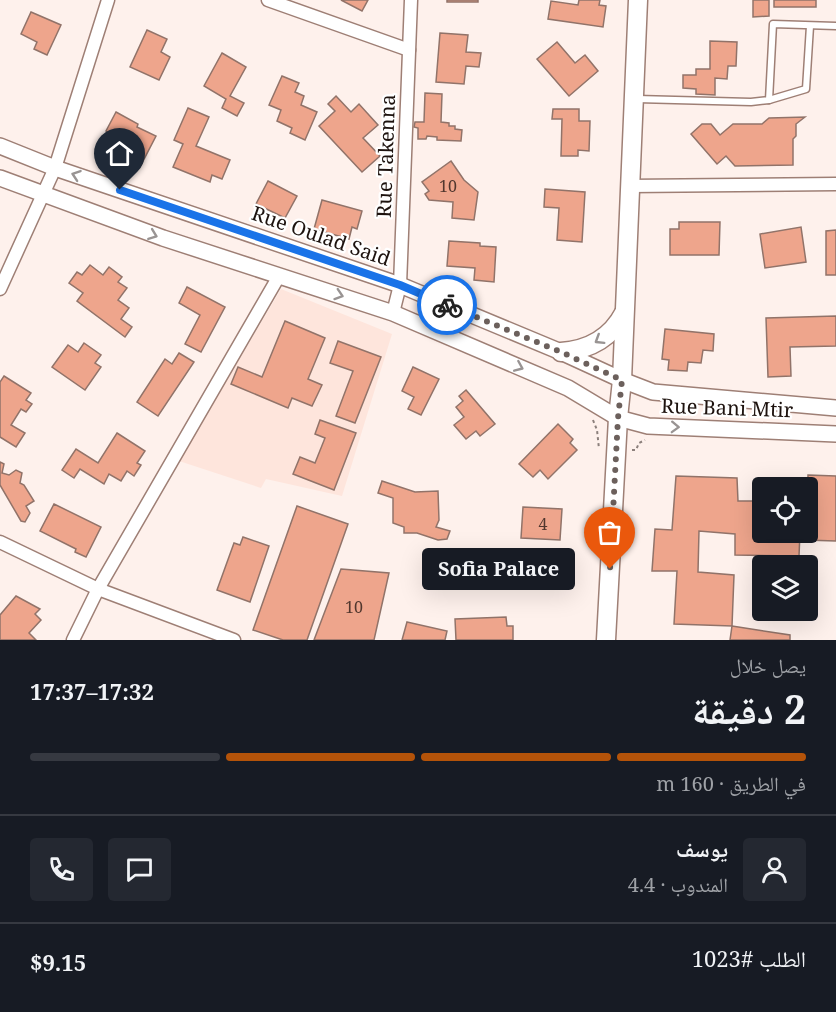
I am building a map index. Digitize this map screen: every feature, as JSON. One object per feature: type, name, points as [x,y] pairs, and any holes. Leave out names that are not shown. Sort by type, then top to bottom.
[{"type":"main road","points":[[606,640],[622,380],[638,0]]},
{"type":"main road","points":[[561,352],[587,347],[599,341],[618,323],[624,312]]},
{"type":"street","points":[[0,289],[55,168],[108,0]]},
{"type":"street","points":[[268,0],[409,50]]},
{"type":"street","name":"Rue Takenna","points":[[393,313],[400,285],[411,0]]},
{"type":"street","name":"Rue Oulad Said","points":[[0,146],[55,168],[400,285],[622,380]]},
{"type":"street","points":[[0,178],[163,238],[393,313],[568,388],[618,418]]},
{"type":"street","points":[[629,186],[836,184]]},
{"type":"street","points":[[73,640],[98,589],[279,276]]},
{"type":"street","name":"Rue Bani Mtir","points":[[622,380],[653,392],[836,408]]},
{"type":"street","name":"Rue Bani Mtir","points":[[618,418],[648,426],[836,434]]},
{"type":"street","points":[[0,542],[98,589],[234,640]]},
{"type":"lane","points":[[769,100],[773,24],[836,26]]},
{"type":"lane","points":[[633,99],[751,102],[769,100],[806,89],[810,26]]},
{"type":"shaded area","points":[[281,289],[392,334],[342,496],[266,479],[261,488],[179,461]]},
{"type":"building","points":[[341,0],[368,0],[362,11]]},
{"type":"building","points":[[447,0],[478,0],[478,2],[447,2]]},
{"type":"building","points":[[579,0],[600,0],[599,5],[606,6],[603,27],[548,19],[551,1],[578,5]]},
{"type":"building","points":[[753,0],[769,0],[769,16],[753,17]]},
{"type":"building","points":[[774,0],[816,0],[816,7],[774,7]]},
{"type":"building","points":[[31,12],[61,25],[47,55],[34,49],[37,42],[21,34]]},
{"type":"building","points":[[147,30],[167,39],[161,52],[170,57],[159,80],[130,67]]},
{"type":"building","points":[[440,33],[468,35],[466,52],[481,53],[479,67],[466,66],[464,84],[436,82]]},
{"type":"building","points":[[710,41],[737,42],[736,66],[728,66],[727,79],[715,78],[715,95],[696,94],[696,89],[683,88],[683,75],[696,75],[696,69],[710,69]]},
{"type":"building","points":[[557,42],[575,63],[585,55],[598,71],[569,96],[537,59]]},
{"type":"building","points":[[222,53],[246,67],[230,96],[244,103],[237,116],[222,108],[226,99],[204,86]]},
{"type":"building","points":[[282,76],[299,83],[295,92],[304,96],[301,105],[317,112],[305,140],[290,133],[292,128],[277,121],[281,110],[269,105]]},
{"type":"building","points":[[425,93],[442,94],[441,122],[449,123],[449,126],[462,130],[461,141],[437,140],[437,137],[427,136],[426,139],[418,139],[418,128],[414,127],[415,122],[424,122]]},
{"type":"building","points":[[336,96],[351,112],[359,104],[378,125],[363,138],[380,156],[362,172],[319,126],[335,111],[328,104]]},
{"type":"building","points":[[188,108],[209,117],[196,146],[230,160],[222,179],[212,175],[210,182],[173,167],[183,144],[174,140]]},
{"type":"building","points":[[553,109],[579,109],[579,121],[590,121],[589,151],[578,150],[578,156],[561,156],[562,119],[552,119]]},
{"type":"building","points":[[116,112],[138,124],[137,127],[156,136],[141,165],[106,147],[112,135],[106,131]]},
{"type":"building","points":[[805,117],[796,124],[796,136],[793,139],[793,165],[735,166],[726,156],[717,164],[691,134],[702,124],[711,124],[720,135],[733,124],[762,124],[769,118]]},
{"type":"building","points":[[451,161],[464,180],[478,192],[474,220],[452,218],[453,202],[429,200],[425,194],[429,191],[422,182]]},
{"type":"building","points":[[268,181],[297,196],[285,218],[256,204]]},
{"type":"building","points":[[545,189],[585,192],[582,242],[557,240],[559,208],[544,207]]},
{"type":"building","points":[[322,200],[362,211],[357,229],[352,227],[349,239],[314,229]]},
{"type":"building","points":[[679,222],[720,222],[719,255],[670,255],[670,229],[679,229]]},
{"type":"building","points":[[801,227],[806,262],[765,268],[760,234]]},
{"type":"building","points":[[836,230],[836,275],[826,275],[826,231]]},
{"type":"building","points":[[449,241],[480,243],[480,246],[496,247],[494,282],[474,280],[475,268],[447,266]]},
{"type":"building","points":[[90,265],[103,275],[109,267],[122,277],[118,282],[127,288],[118,300],[129,308],[121,319],[132,327],[125,337],[77,301],[83,293],[69,283],[77,272],[82,275]]},
{"type":"building","points":[[187,287],[225,307],[201,352],[185,344],[200,315],[179,303]]},
{"type":"building","points":[[836,316],[836,346],[790,347],[791,376],[768,377],[766,318]]},
{"type":"building","points":[[285,321],[325,338],[308,379],[322,385],[312,406],[292,398],[288,408],[231,384],[238,367],[262,377]]},
{"type":"building","points":[[665,329],[714,334],[713,351],[703,350],[701,363],[688,362],[687,371],[668,370],[669,360],[662,359]]},
{"type":"building","points":[[338,341],[381,357],[355,423],[336,416],[353,371],[330,363]]},
{"type":"building","points":[[84,343],[101,355],[95,363],[101,367],[85,390],[52,367],[68,345],[78,352]]},
{"type":"building","points":[[179,353],[194,362],[158,416],[137,402],[165,359],[172,364]]},
{"type":"building","points":[[413,367],[439,379],[421,415],[408,409],[414,397],[402,391]]},
{"type":"building","points":[[4,376],[31,393],[26,400],[32,404],[26,412],[21,409],[11,425],[25,433],[16,447],[0,437],[0,382]]},
{"type":"building","points":[[466,390],[495,424],[480,436],[476,431],[466,439],[454,425],[464,417],[456,407],[463,401],[459,396]]},
{"type":"building","points":[[320,420],[356,433],[334,490],[293,474],[300,457],[315,463],[325,438],[315,434]]},
{"type":"building","points":[[558,424],[573,439],[570,443],[577,450],[548,479],[540,470],[533,477],[519,464]]},
{"type":"building","points":[[117,433],[145,451],[137,463],[141,465],[134,476],[127,471],[121,481],[109,474],[104,484],[80,469],[74,478],[62,470],[76,449],[98,463]]},
{"type":"building","points":[[0,462],[4,464],[2,473],[9,475],[16,470],[22,473],[20,483],[24,485],[34,501],[26,506],[30,513],[25,522],[21,521],[0,485]]},
{"type":"building","points":[[808,475],[836,476],[836,541],[818,540],[818,477],[808,477]]},
{"type":"building","points":[[676,476],[737,478],[738,501],[752,501],[752,543],[800,543],[799,555],[735,555],[735,534],[699,531],[698,572],[734,575],[732,626],[674,624],[677,571],[652,571],[655,529],[672,530]]},
{"type":"building","points":[[382,481],[415,492],[438,491],[439,520],[436,527],[450,531],[447,539],[438,540],[417,533],[404,533],[404,527],[393,523],[393,498],[378,493]]},
{"type":"building","points":[[54,504],[101,527],[86,557],[75,552],[76,549],[40,531]]},
{"type":"building","points":[[297,506],[348,524],[307,640],[283,640],[253,630]]},
{"type":"building","points":[[523,507],[562,509],[560,540],[521,538]]},
{"type":"building","points":[[243,537],[269,546],[250,602],[217,590],[234,543],[240,545]]},
{"type":"building","points":[[341,569],[389,573],[374,640],[314,640]]},
{"type":"building","points":[[16,596],[40,609],[35,614],[41,620],[29,633],[36,640],[0,640],[0,615]]},
{"type":"building","points":[[506,617],[507,626],[513,626],[513,640],[456,640],[455,619]]},
{"type":"building","points":[[407,622],[447,631],[445,640],[402,640]]},
{"type":"building","points":[[732,626],[790,635],[790,640],[730,640]]},
{"type":"way so far","points":[[447,305],[622,380],[610,569]]},
{"type":"place","name":"Sofia Palace","points":[[610,569]]},
{"type":"route","points":[[120,190],[400,285],[447,305]]}]
